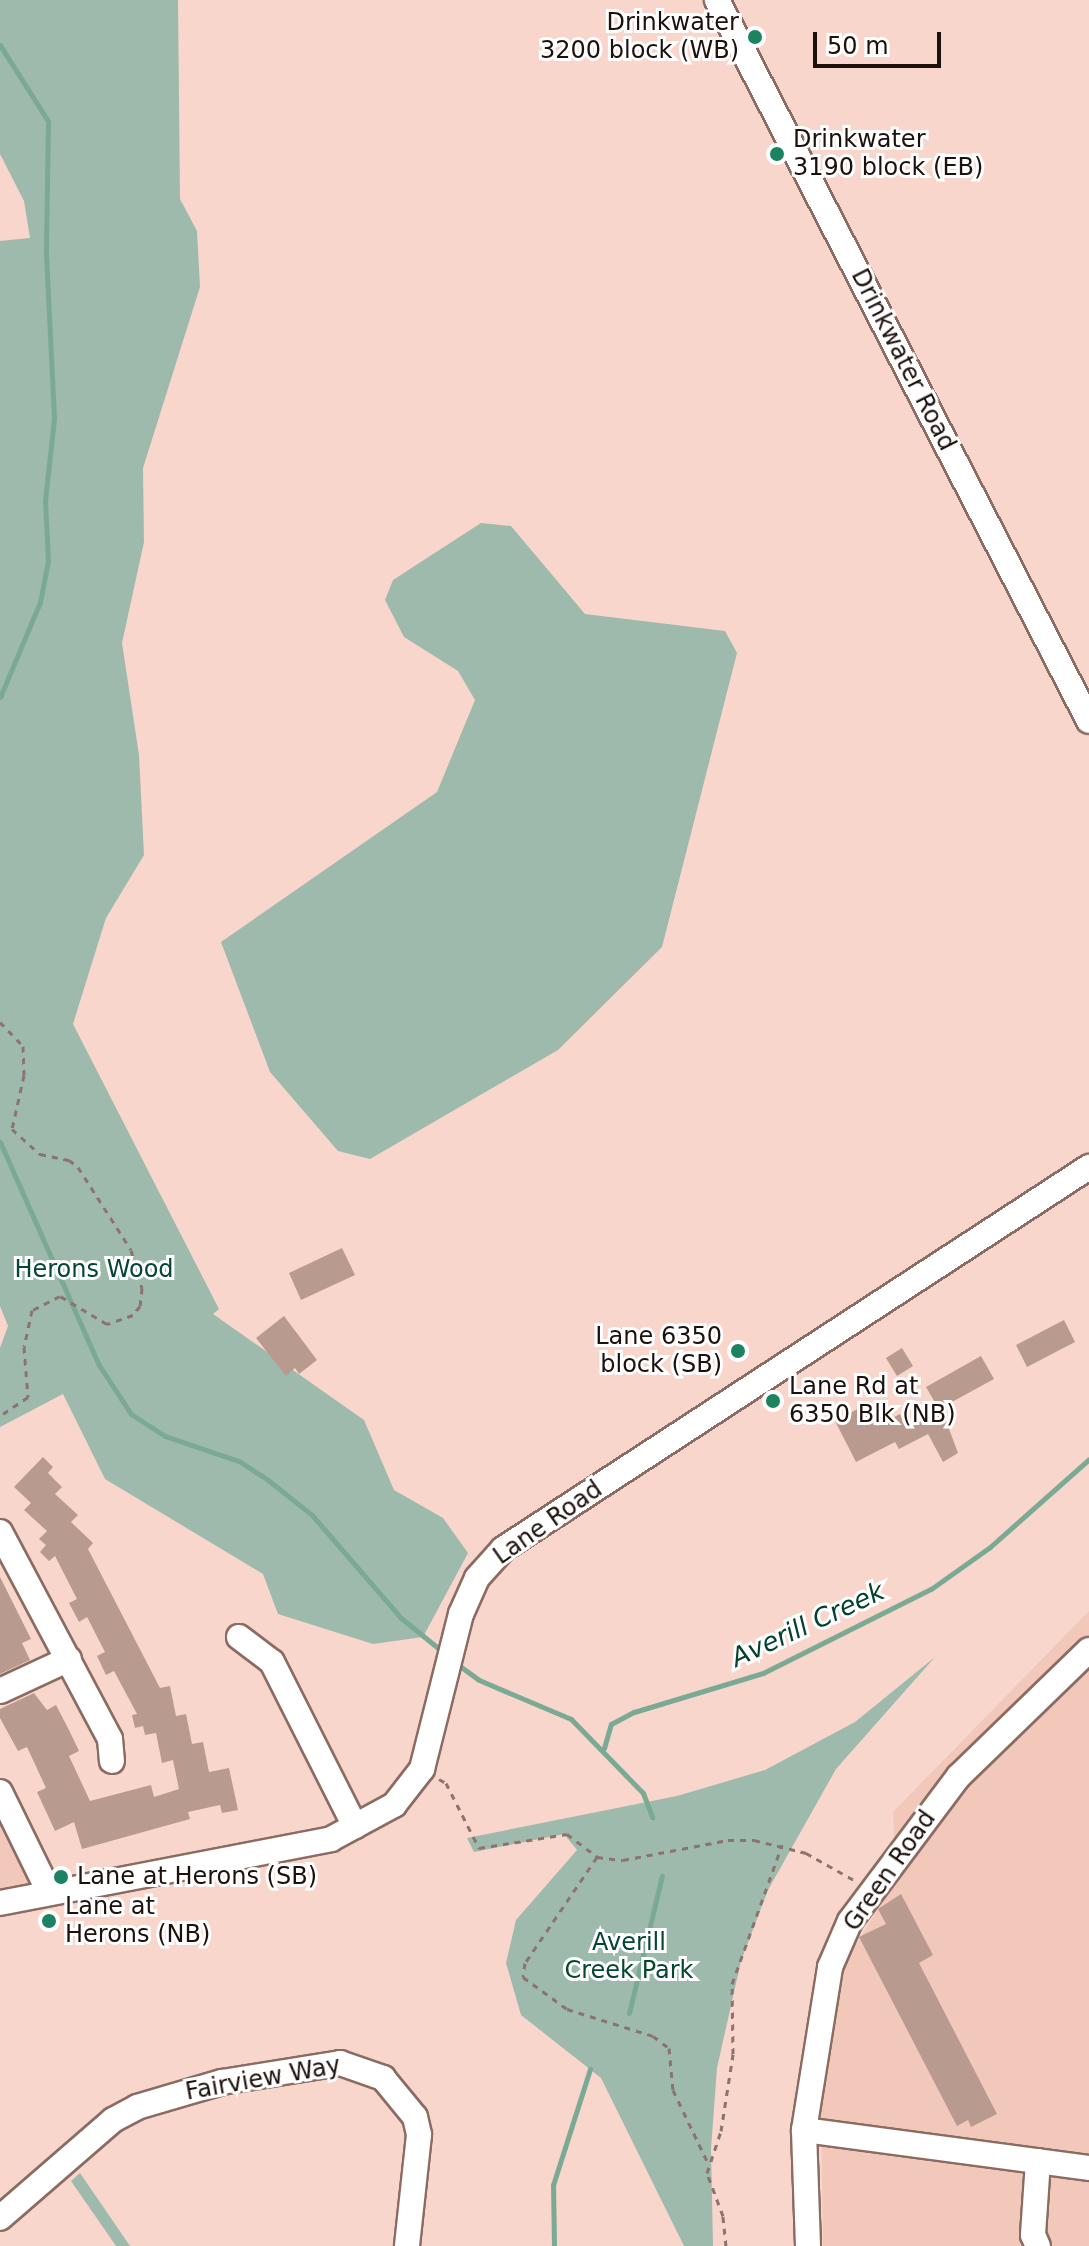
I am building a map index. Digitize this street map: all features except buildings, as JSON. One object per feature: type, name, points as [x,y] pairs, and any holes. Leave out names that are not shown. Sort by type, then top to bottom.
[{"type":"street","name":"Drinkwater Road","points":[[717,0],[1089,721]]},
{"type":"street","name":"Lane Road","points":[[0,1903],[331,1839],[394,1805],[422,1769],[436,1725],[456,1636],[477,1578],[503,1549],[1089,1167]]},
{"type":"street","points":[[0,1532],[110,1739],[112,1761]]},
{"type":"street","points":[[239,1637],[272,1662],[355,1826]]},
{"type":"street","name":"Green Road","points":[[808,2246],[804,2130],[830,1967],[850,1921],[959,1776],[1089,1650]]},
{"type":"street","points":[[0,1691],[69,1659]]},
{"type":"street","points":[[0,1792],[49,1892]]},
{"type":"street","name":"Fairview Way","points":[[0,2218],[113,2120],[137,2107],[222,2082],[340,2063],[383,2078],[415,2117],[419,2135],[407,2246]]},
{"type":"street","points":[[804,2130],[1089,2168]]},
{"type":"street","points":[[1038,2161],[1033,2235],[1038,2246]]},
{"type":"path","points":[[0,1022],[23,1046],[24,1075],[12,1129],[40,1154],[69,1160],[78,1167],[131,1250],[142,1288],[140,1306],[107,1324],[60,1296],[27,1318],[28,1397],[0,1416]]},
{"type":"path","points":[[422,1769],[446,1783],[479,1848],[567,1834],[597,1857],[623,1860],[728,1840],[782,1845],[860,1883]]},
{"type":"path","points":[[726,2246],[723,2216],[708,2183],[709,2165],[721,2131],[733,2054],[732,1984],[782,1845]]},
{"type":"path","points":[[597,1857],[525,1963],[523,1977],[567,2009],[653,2036],[669,2048],[673,2090],[709,2165]]},
{"type":"shaded area","points":[[1089,1611],[1089,2246],[823,2246],[821,2112],[839,1973],[896,1879],[893,1812]]},
{"type":"shaded area","points":[[0,1792],[49,1892],[0,1903]]},
{"type":"green space","name":"Herons Wood","points":[[0,0],[178,0],[180,199],[197,231],[200,287],[143,468],[144,542],[122,643],[139,755],[144,855],[106,918],[73,1024],[219,1309],[213,1314],[364,1420],[394,1490],[443,1518],[468,1553],[423,1637],[373,1644],[278,1614],[263,1574],[105,1479],[63,1394],[0,1427],[0,1348],[8,1326],[0,1306],[0,241],[30,238],[24,201],[0,154]]},
{"type":"green space","points":[[481,523],[511,526],[585,614],[725,631],[737,653],[662,947],[558,1050],[370,1159],[338,1151],[270,1072],[221,942],[437,792],[475,700],[458,671],[404,637],[385,600],[393,580]]},
{"type":"green space","name":"Averill Creek Park","points":[[935,1657],[836,1769],[768,1890],[741,1961],[717,2068],[711,2149],[713,2246],[684,2246],[601,2078],[521,2015],[506,1963],[516,1920],[577,1850],[564,1834],[474,1852],[467,1838],[677,1796],[765,1770],[855,1722]]},
{"type":"green space","points":[[80,2173],[130,2246],[116,2246],[71,2181]]},
{"type":"waterway","points":[[0,45],[48,121],[46,254],[54,419],[45,501],[48,561],[40,602],[0,697]]},
{"type":"waterway","points":[[0,1142],[99,1365],[131,1414],[165,1436],[239,1461],[268,1480],[312,1515],[401,1618],[443,1652]]},
{"type":"waterway","name":"Averill Creek","points":[[604,1748],[611,1724],[634,1712],[763,1673],[931,1589],[990,1547],[1089,1459]]},
{"type":"waterway","points":[[457,1664],[479,1680],[571,1719],[643,1793],[652,1817]]},
{"type":"waterway","name":"Averill Creek","points":[[629,2013],[662,1876]]},
{"type":"waterway","name":"Averill Creek","points":[[554,2246],[553,2185],[590,2069]]},
{"type":"place","name":"Drinkwater 3200 block (WB)","points":[[755,37]]},
{"type":"place","name":"Drinkwater 3190 block (EB)","points":[[777,154]]},
{"type":"place","name":"Lane 6350 block (SB)","points":[[738,1351]]},
{"type":"place","name":"Lane Rd at 6350 Blk (NB)","points":[[773,1401]]},
{"type":"place","name":"Lane at Herons (SB)","points":[[61,1877]]},
{"type":"place","name":"Lane at Herons (NB)","points":[[49,1921]]}]
